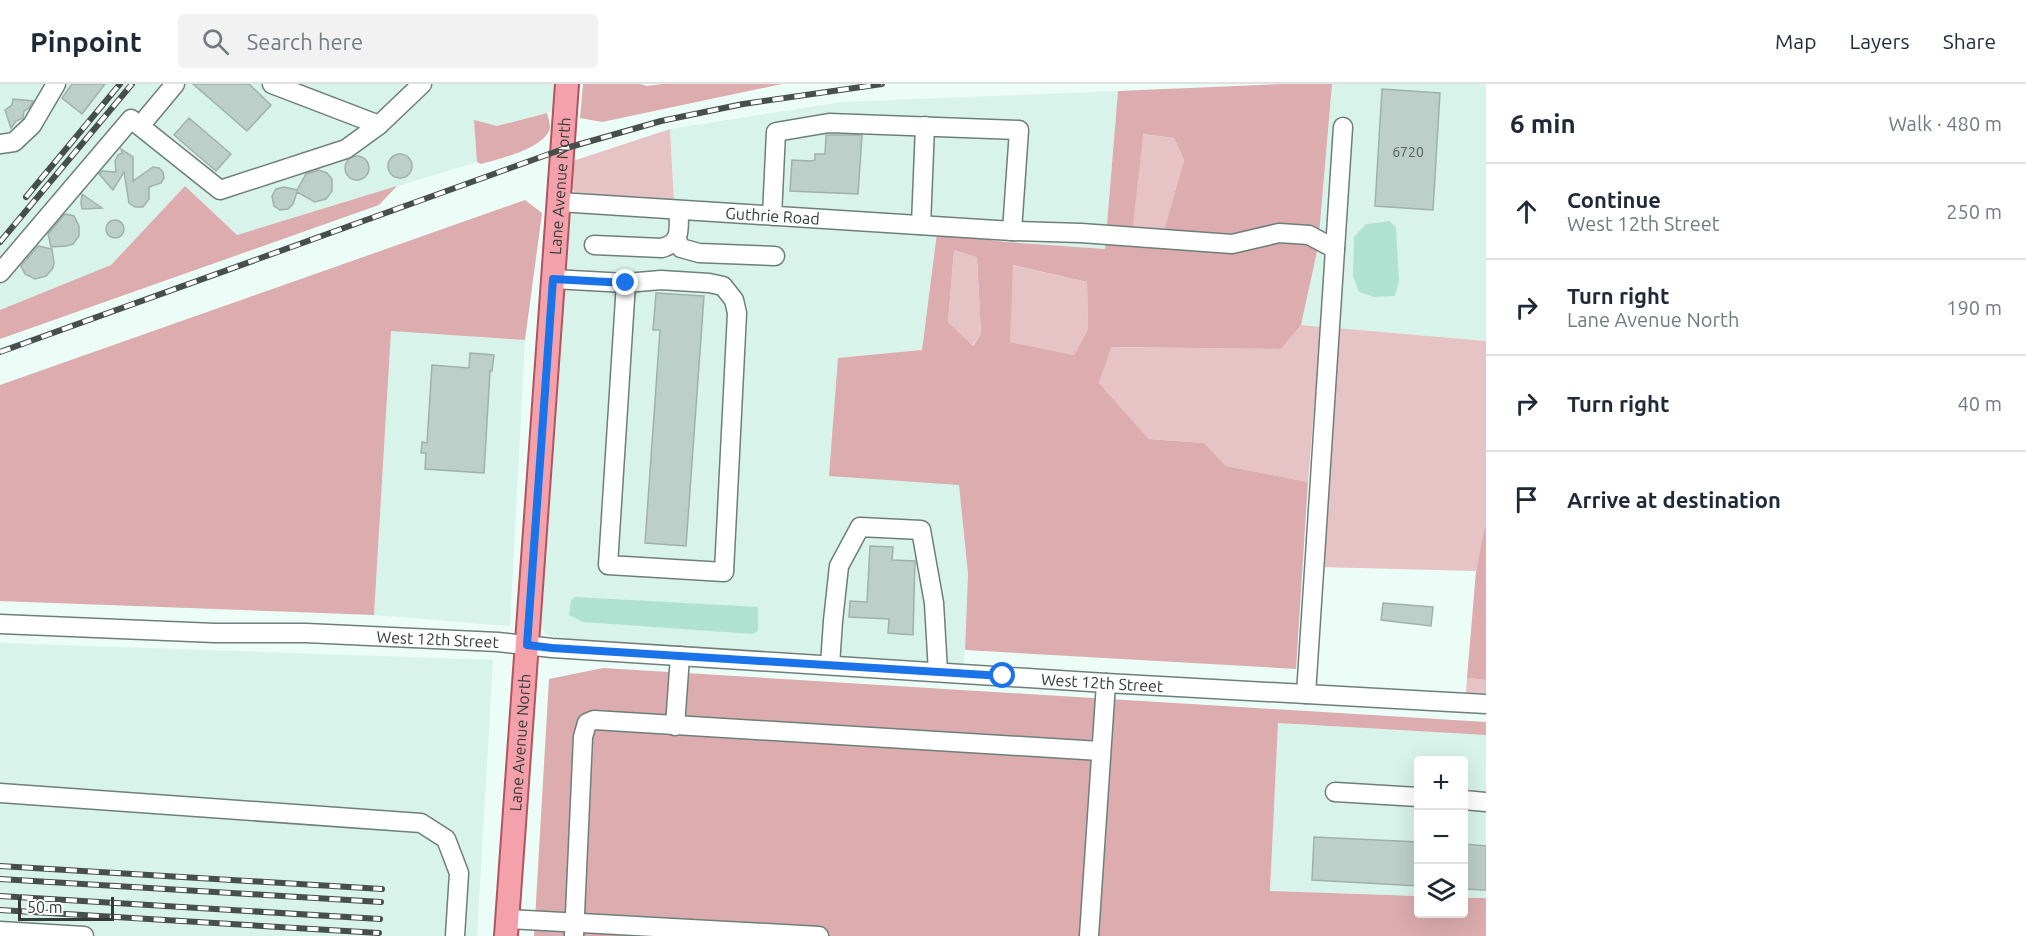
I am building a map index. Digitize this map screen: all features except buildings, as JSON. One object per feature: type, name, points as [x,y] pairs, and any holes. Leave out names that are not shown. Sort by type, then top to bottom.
[{"type":"main road","name":"Lane Avenue North","points":[[507,928],[567,84]]},
{"type":"street","points":[[0,144],[14,142],[32,125],[56,84]]},
{"type":"street","points":[[140,126],[175,84]]},
{"type":"street","points":[[272,84],[379,125]]},
{"type":"street","points":[[0,273],[131,119],[220,190],[346,149],[379,125],[422,84]]},
{"type":"street","points":[[772,216],[776,132],[829,123],[1018,130],[1012,231]]},
{"type":"street","points":[[921,225],[925,126]]},
{"type":"street","points":[[1306,694],[1343,127]]},
{"type":"street","name":"Guthrie Road","points":[[559,202],[1232,244],[1279,233],[1309,235],[1335,249]]},
{"type":"street","points":[[679,210],[677,240],[681,248],[699,253],[776,256]]},
{"type":"street","points":[[594,245],[662,248],[672,245],[677,240]]},
{"type":"street","points":[[553,279],[626,283],[661,280],[709,283],[723,286],[734,300],[737,314],[724,572],[608,565],[626,283]]},
{"type":"street","points":[[830,665],[840,566],[860,527],[921,530],[934,603],[938,672]]},
{"type":"street","name":"West 12th Street","points":[[0,624],[215,633],[306,633],[527,645],[1106,683],[1486,704]]},
{"type":"street","points":[[675,726],[680,656]]},
{"type":"street","points":[[1089,936],[1106,683]]},
{"type":"street","points":[[575,930],[583,737],[587,723],[594,720],[1100,751]]},
{"type":"street","points":[[1335,792],[1414,797]]},
{"type":"street","points":[[0,793],[421,823],[446,839],[459,873],[455,936]]},
{"type":"street","points":[[1468,800],[1486,802]]},
{"type":"street","points":[[507,928],[819,936]]},
{"type":"street","points":[[0,931],[84,936]]},
{"type":"shaded area","points":[[0,84],[555,84],[554,111],[497,126],[474,121],[477,162],[237,235],[185,186],[111,265],[0,310]]},
{"type":"shaded area","points":[[583,84],[647,86],[782,84],[602,122],[580,118]]},
{"type":"shaded area","points":[[1332,84],[1486,84],[1486,341],[1301,325],[1318,247]]},
{"type":"shaded area","points":[[1332,84],[1318,247],[1301,325],[1281,349],[1111,347],[1099,383],[1149,439],[1204,443],[1226,466],[1308,482],[1296,669],[965,650],[968,574],[959,485],[829,476],[838,358],[922,350],[937,233],[1006,242],[1105,249],[1118,91]],"holes":[[[1143,134],[1174,138],[1184,160],[1160,244],[1131,244]],[[954,250],[977,257],[981,334],[973,346],[948,322]],[[1013,265],[1087,282],[1088,329],[1074,355],[1010,342]]]},
{"type":"shaded area","points":[[1118,91],[1105,249],[1006,242],[996,224],[674,202],[670,129],[842,102]]},
{"type":"shaded area","points":[[547,113],[550,127],[547,134],[532,147],[481,164],[477,162],[474,120],[497,126]]},
{"type":"shaded area","points":[[670,129],[674,202],[586,199],[572,188],[569,180],[570,162]]},
{"type":"shaded area","points":[[1142,134],[1174,138],[1184,160],[1160,244],[1131,244]]},
{"type":"shaded area","points":[[185,186],[237,235],[397,186],[379,205],[0,339],[0,310],[111,265]]},
{"type":"shaded area","points":[[525,200],[542,213],[525,340],[391,331],[374,615],[0,601],[0,385]]},
{"type":"shaded area","points":[[578,210],[937,233],[922,350],[829,476],[959,484],[968,574],[964,667],[562,640],[549,636],[543,630],[539,619],[568,219]]},
{"type":"shaded area","points":[[1390,221],[1396,228],[1399,281],[1395,296],[1374,297],[1359,292],[1353,276],[1354,237],[1366,224]]},
{"type":"shaded area","points":[[954,250],[977,256],[981,334],[972,346],[948,322]]},
{"type":"shaded area","points":[[1012,265],[1087,282],[1088,329],[1074,355],[1009,342]]},
{"type":"shaded area","points":[[1301,325],[1321,327],[1308,482],[1226,466],[1204,443],[1149,439],[1099,383],[1110,347],[1281,349]]},
{"type":"shaded area","points":[[1336,328],[1486,341],[1486,528],[1476,571],[1319,567]]},
{"type":"shaded area","points":[[391,331],[525,340],[510,626],[374,615]]},
{"type":"shaded area","points":[[1485,527],[1486,680],[1467,678],[1476,571]]},
{"type":"shaded area","points":[[575,597],[758,607],[758,631],[753,634],[583,622],[569,615],[571,601]]},
{"type":"shaded area","points":[[0,643],[493,660],[477,936],[0,936]]},
{"type":"shaded area","points":[[603,668],[1486,722],[1486,735],[1278,723],[1270,891],[1414,896],[1414,918],[1468,918],[1468,898],[1486,898],[1486,936],[534,936],[549,679]]},
{"type":"shaded area","points":[[1467,678],[1486,680],[1486,694],[1466,693]]},
{"type":"shaded area","points":[[1278,723],[1486,735],[1486,898],[1468,898],[1468,756],[1414,756],[1414,896],[1270,891]]},
{"type":"railway","points":[[26,197],[120,84]]},
{"type":"railway","points":[[0,242],[132,84]]},
{"type":"railway","points":[[0,352],[563,149],[661,121],[743,104],[882,84]]},
{"type":"railway","points":[[0,866],[382,889]]},
{"type":"railway","points":[[0,879],[381,902]]},
{"type":"railway","points":[[0,896],[380,919]]},
{"type":"railway","points":[[0,910],[379,933]]},
{"type":"route","points":[[626,283],[553,279],[527,645],[1003,676]]}]
